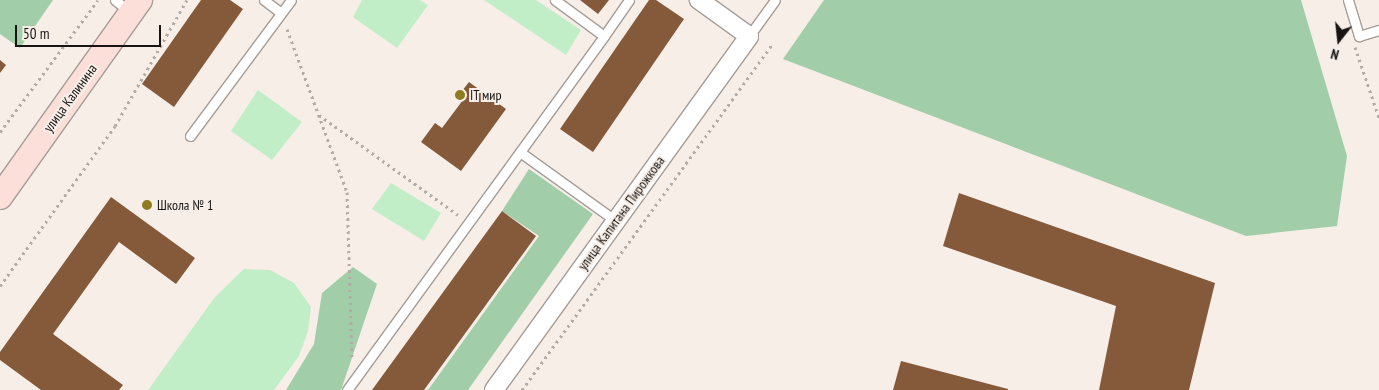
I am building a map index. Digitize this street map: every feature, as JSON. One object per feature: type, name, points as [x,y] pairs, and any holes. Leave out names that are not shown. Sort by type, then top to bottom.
[{"type":"main road","name":"улица Калинина","points":[[1,195],[129,4]]},
{"type":"street","points":[[699,0],[749,36]]},
{"type":"street","name":"улица Капитана Пирожкова","points":[[494,390],[749,36]]},
{"type":"lane","points":[[264,0],[281,13]]},
{"type":"lane","points":[[190,136],[291,0]]},
{"type":"lane","points":[[555,0],[604,36]]},
{"type":"lane","points":[[350,386],[629,0]]},
{"type":"lane","points":[[749,36],[775,0]]},
{"type":"lane","points":[[1348,0],[1359,36],[1379,30]]},
{"type":"lane","points":[[520,152],[616,220]]},
{"type":"path","points":[[0,132],[98,0]]},
{"type":"path","points":[[0,286],[114,126],[187,0]]},
{"type":"path","points":[[281,13],[347,192],[350,386]]},
{"type":"path","points":[[1359,36],[1354,45],[1379,118]]},
{"type":"path","points":[[522,390],[772,44]]},
{"type":"path","points":[[319,115],[469,222]]},
{"type":"green space","points":[[0,0],[53,0],[20,48],[0,34]]},
{"type":"green space","points":[[362,0],[420,0],[428,5],[397,48],[353,17]]},
{"type":"green space","points":[[484,0],[536,0],[581,30],[566,55]]},
{"type":"green space","points":[[824,0],[1301,0],[1347,156],[1337,226],[1246,236],[783,59]]},
{"type":"green space","points":[[258,90],[302,122],[272,160],[231,131]]},
{"type":"green space","points":[[529,169],[593,214],[468,390],[428,390],[539,236],[502,211]]},
{"type":"green space","points":[[391,183],[441,213],[424,241],[372,209]]},
{"type":"green space","points":[[353,267],[377,284],[341,390],[286,390],[314,344],[322,293]]},
{"type":"green space","points":[[244,269],[270,270],[294,283],[311,307],[308,331],[299,356],[274,390],[148,390],[215,297]]},
{"type":"building","points":[[201,0],[230,0],[243,9],[174,107],[142,84]]},
{"type":"building","points":[[580,0],[609,0],[598,14]]},
{"type":"building","points":[[649,0],[656,0],[684,19],[593,152],[560,129]]},
{"type":"building","points":[[0,60],[6,65],[0,73]]},
{"type":"building","points":[[469,82],[506,109],[461,171],[421,142],[435,123],[442,128],[463,100],[458,96]]},
{"type":"building","points":[[959,193],[1215,283],[1189,390],[1099,390],[1116,306],[943,246]]},
{"type":"building","points":[[111,197],[195,258],[176,284],[119,242],[53,334],[123,385],[119,390],[41,390],[0,360],[0,352]]},
{"type":"building","points":[[502,211],[536,236],[424,390],[372,390]]},
{"type":"building","points":[[901,361],[1008,389],[1008,390],[893,390]]},
{"type":"place","name":"IT мир","points":[[460,95]]},
{"type":"place","name":"Школа № 1","points":[[147,205]]}]
